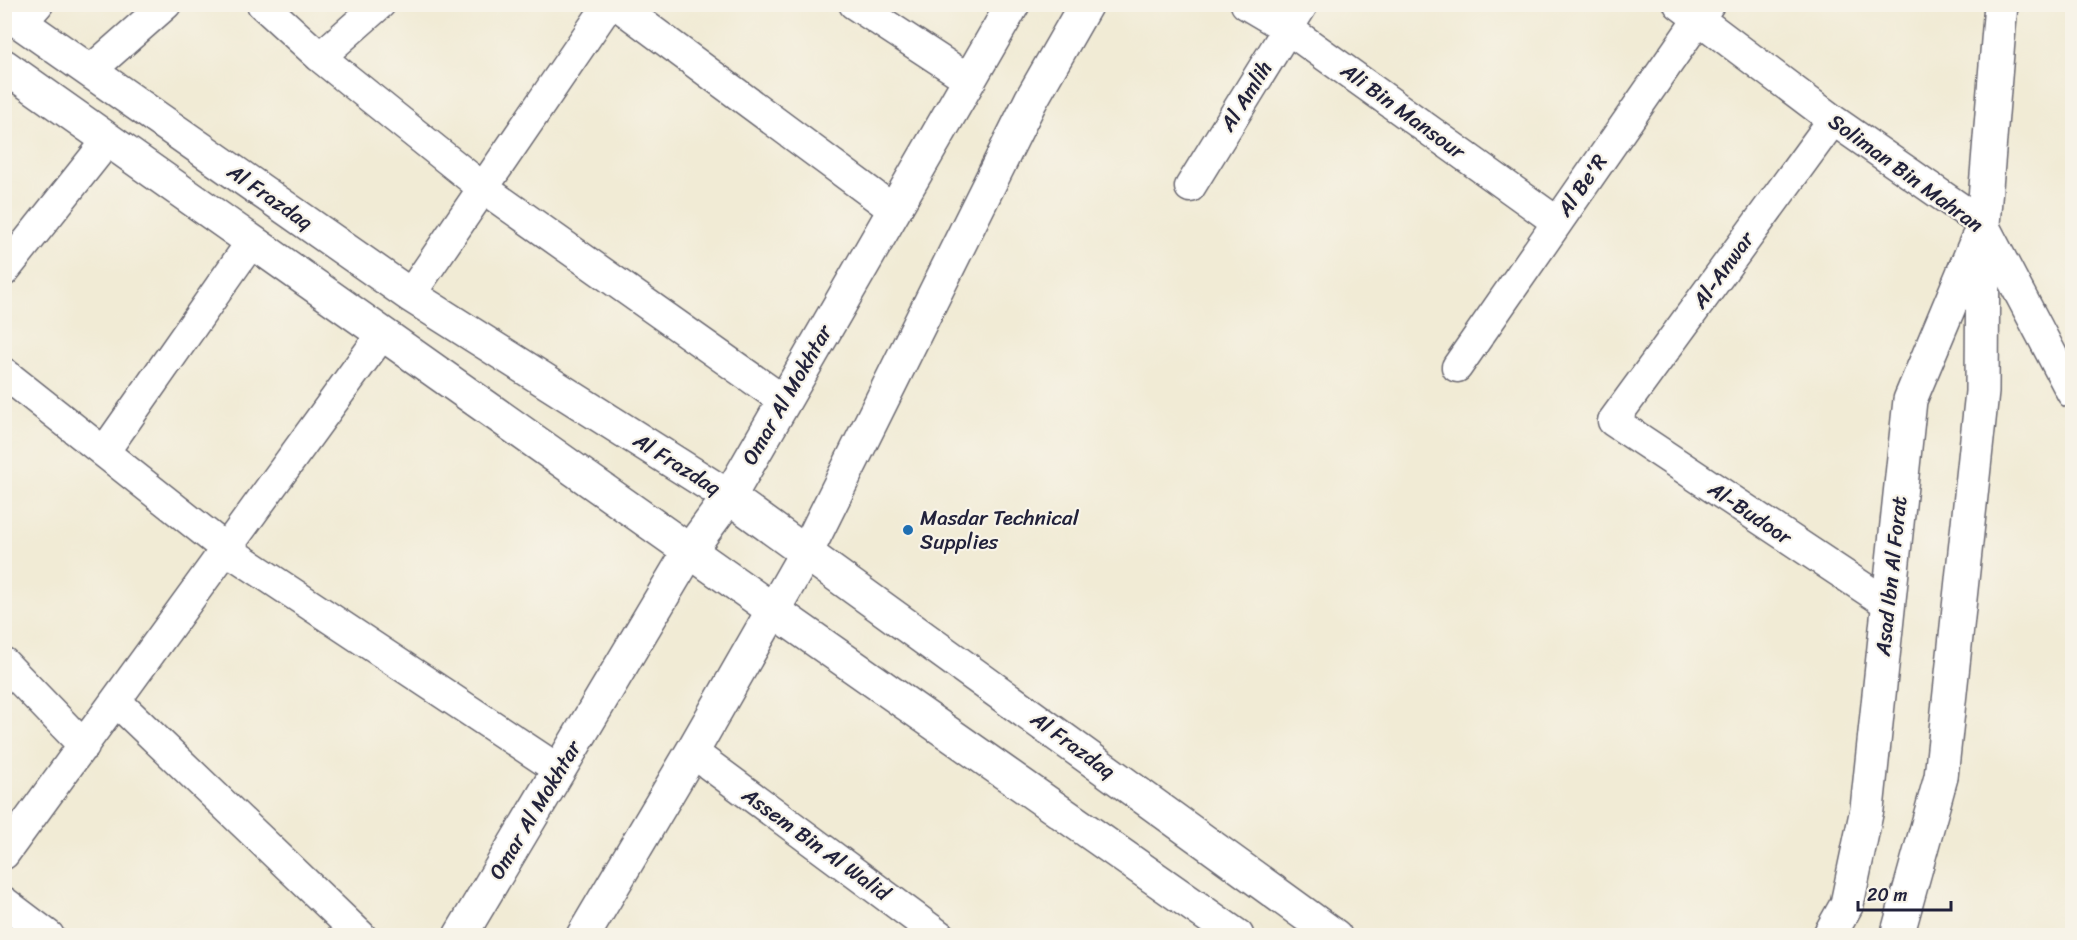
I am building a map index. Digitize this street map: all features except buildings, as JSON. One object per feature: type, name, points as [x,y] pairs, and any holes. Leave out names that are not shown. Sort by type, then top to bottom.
[{"type":"street","points":[[90,71],[166,4]]},
{"type":"street","points":[[262,4],[320,57],[483,188],[784,401]]},
{"type":"street","points":[[320,57],[380,4]]},
{"type":"street","points":[[410,295],[609,4]]},
{"type":"street","points":[[616,4],[894,210]]},
{"type":"street","points":[[854,4],[970,80]]},
{"type":"street","name":"Omar Al Mokhtar","points":[[460,936],[690,550],[729,497],[1013,4]]},
{"type":"street","points":[[583,936],[807,551],[1031,100],[1086,4]]},
{"type":"street","name":"Ali Bin Mansour","points":[[1246,4],[1295,16],[1557,222]]},
{"type":"street","name":"Asad Ibn Al Forat","points":[[1897,936],[1941,777],[1982,392],[1983,224],[2001,4]]},
{"type":"street","name":"Soliman Bin Mahran","points":[[1696,9],[1833,120],[1983,224],[2073,393]]},
{"type":"street","name":"Al Be'R","points":[[1457,367],[1557,222],[1696,9]]},
{"type":"street","name":"Al Frazdaq","points":[[21,13],[90,71],[410,295],[729,497],[807,551],[1335,936]]},
{"type":"street","name":"Al Amlih","points":[[1190,187],[1295,16]]},
{"type":"street","points":[[4,66],[1237,936]]},
{"type":"street","name":"Al-Anwar","points":[[1612,421],[1833,120]]},
{"type":"street","points":[[4,272],[108,140]]},
{"type":"street","name":"Asad Ibn Al Forat","points":[[1829,936],[1847,904],[1867,809],[1910,400],[1983,224]]},
{"type":"street","points":[[104,452],[252,241]]},
{"type":"street","points":[[4,854],[383,333]]},
{"type":"street","points":[[4,373],[226,549],[559,770]]},
{"type":"street","name":"Al-Budoor","points":[[1612,421],[1888,604]]},
{"type":"street","points":[[4,663],[84,746]]},
{"type":"street","points":[[116,701],[362,936]]},
{"type":"street","name":"Assem Bin Al Walid","points":[[692,752],[940,936]]},
{"type":"street","points":[[4,902],[49,936]]},
{"type":"place","name":"Masdar Technical Supplies","points":[[908,530]]}]
